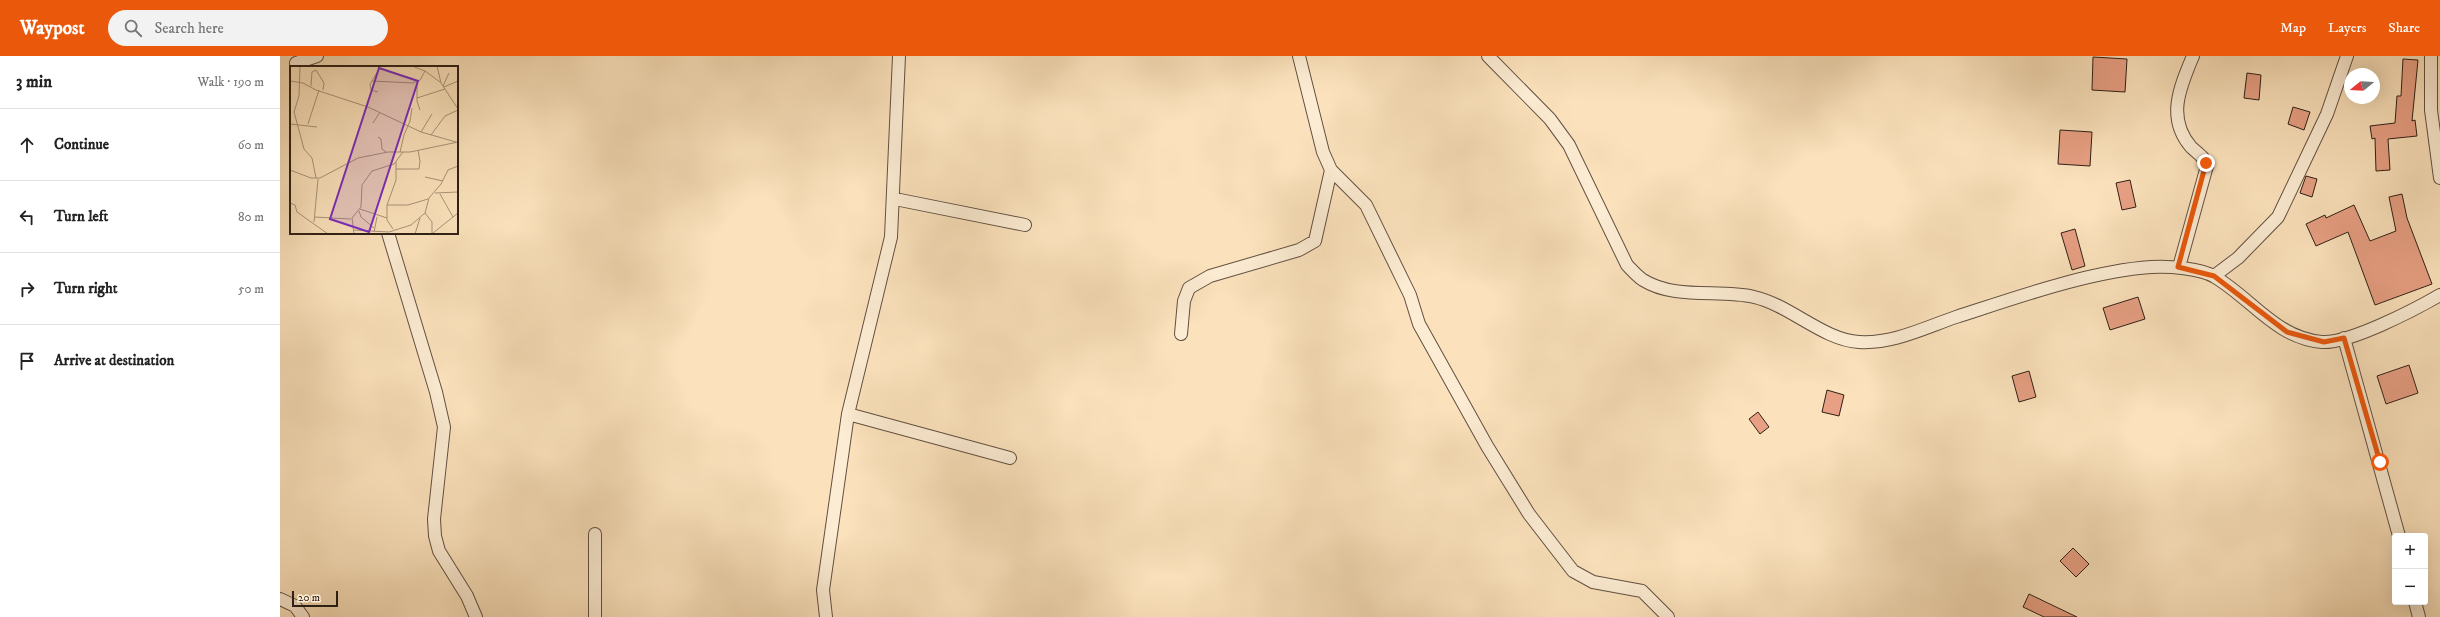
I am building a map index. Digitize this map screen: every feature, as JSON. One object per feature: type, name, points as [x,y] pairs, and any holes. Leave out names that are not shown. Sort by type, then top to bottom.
[{"type":"street","points":[[295,62],[317,56]]},
{"type":"street","points":[[826,617],[823,590],[848,414],[891,237],[895,199],[900,56]]},
{"type":"street","points":[[1298,56],[1323,152],[1331,170],[1366,205],[1410,294],[1419,324],[1486,446],[1529,514],[1573,571],[1593,582],[1642,591],[1668,617]]},
{"type":"street","points":[[1488,56],[1550,119],[1564,139],[1627,265],[1641,279],[1658,287],[1678,291],[1753,297],[1773,303],[1839,338],[1857,342],[1895,339],[2005,302],[2099,275],[2152,267],[2178,267],[2214,276],[2287,332],[2324,342],[2344,338],[2387,322],[2440,296]]},
{"type":"street","points":[[2178,267],[2207,166],[2204,159],[2182,134],[2177,116],[2178,93],[2193,56]]},
{"type":"street","points":[[2214,276],[2238,258],[2278,217],[2327,114],[2347,56]]},
{"type":"street","points":[[2431,56],[2431,110],[2440,178]]},
{"type":"street","points":[[1181,334],[1184,301],[1189,288],[1210,276],[1299,250],[1315,241],[1331,170]]},
{"type":"street","points":[[895,199],[1025,225]]},
{"type":"street","points":[[388,234],[436,392],[444,427],[434,519],[435,536],[439,551],[467,596],[476,617]]},
{"type":"street","points":[[2344,338],[2398,533]]},
{"type":"street","points":[[848,414],[1010,458]]},
{"type":"street","points":[[594,617],[595,534]]},
{"type":"street","points":[[280,599],[295,606],[303,617]]},
{"type":"street","points":[[2416,605],[2419,617]]},
{"type":"building","points":[[2093,57],[2127,59],[2125,92],[2092,90]]},
{"type":"building","points":[[2403,59],[2418,60],[2412,121],[2415,120],[2417,136],[2388,139],[2390,170],[2376,171],[2375,138],[2372,139],[2370,126],[2395,123],[2397,96],[2401,96]]},
{"type":"building","points":[[2247,73],[2261,75],[2259,100],[2244,98]]},
{"type":"building","points":[[2293,107],[2310,112],[2304,130],[2288,124]]},
{"type":"building","points":[[2060,130],[2092,132],[2090,166],[2058,164]]},
{"type":"building","points":[[2306,176],[2317,179],[2312,197],[2300,193]]},
{"type":"building","points":[[2130,180],[2136,207],[2122,210],[2116,183]]},
{"type":"building","points":[[2402,194],[2407,218],[2432,284],[2375,305],[2348,232],[2316,246],[2306,224],[2325,215],[2326,218],[2354,205],[2370,241],[2396,231],[2389,197]]},
{"type":"building","points":[[2075,229],[2085,266],[2072,270],[2061,233]]},
{"type":"building","points":[[2138,297],[2145,319],[2110,330],[2103,308]]},
{"type":"building","points":[[2409,365],[2418,393],[2386,404],[2377,376]]},
{"type":"building","points":[[2029,371],[2036,397],[2019,402],[2012,376]]},
{"type":"building","points":[[1827,390],[1844,395],[1839,416],[1822,412]]},
{"type":"building","points":[[1758,412],[1769,427],[1760,434],[1749,419]]},
{"type":"building","points":[[2073,548],[2089,564],[2076,577],[2060,561]]},
{"type":"building","points":[[2029,594],[2077,617],[2044,617],[2023,607]]},
{"type":"route","points":[[2206,163],[2207,166],[2193,221],[2178,267],[2214,276],[2287,332],[2306,339],[2324,342],[2344,338],[2380,462]]}]
